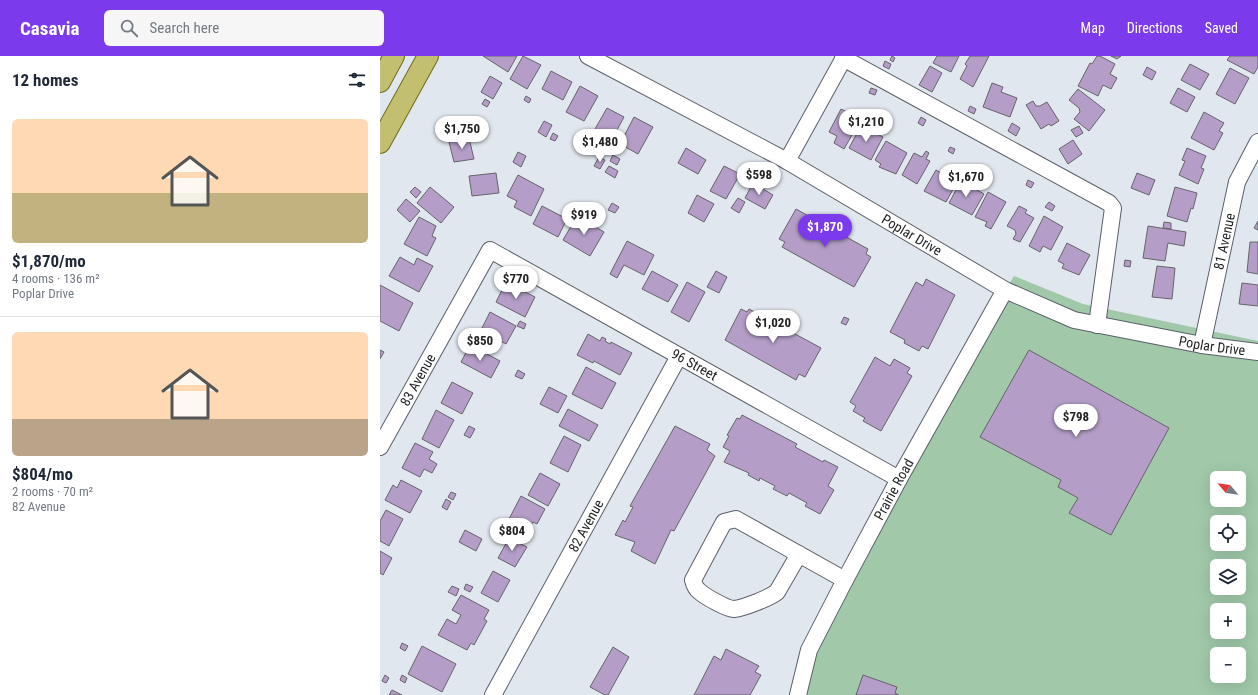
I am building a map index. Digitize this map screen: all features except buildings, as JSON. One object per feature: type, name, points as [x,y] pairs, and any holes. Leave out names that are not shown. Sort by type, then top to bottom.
[{"type":"main road","points":[[380,82],[394,56]]},
{"type":"main road","points":[[380,143],[428,56]]},
{"type":"street","name":"Poplar Drive","points":[[589,56],[787,161],[1005,290],[1074,320],[1202,345],[1258,352]]},
{"type":"street","points":[[787,161],[844,57],[1109,204],[1113,208],[1097,325]]},
{"type":"street","name":"81 Avenue","points":[[1202,345],[1237,182],[1258,142]]},
{"type":"street","name":"96 Street","points":[[490,250],[899,479]]},
{"type":"street","name":"83 Avenue","points":[[380,447],[490,250]]},
{"type":"street","name":"Prairie Road","points":[[798,695],[809,650],[899,479],[1005,290]]},
{"type":"street","name":"82 Avenue","points":[[493,695],[679,356]]},
{"type":"street","points":[[800,554],[777,592],[773,595],[734,609],[699,591],[693,580],[724,522],[731,519],[736,519],[800,554],[845,580]]},
{"type":"green space","points":[[1014,276],[1083,304],[1258,341],[1258,695],[800,695],[829,593],[897,468]]}]
